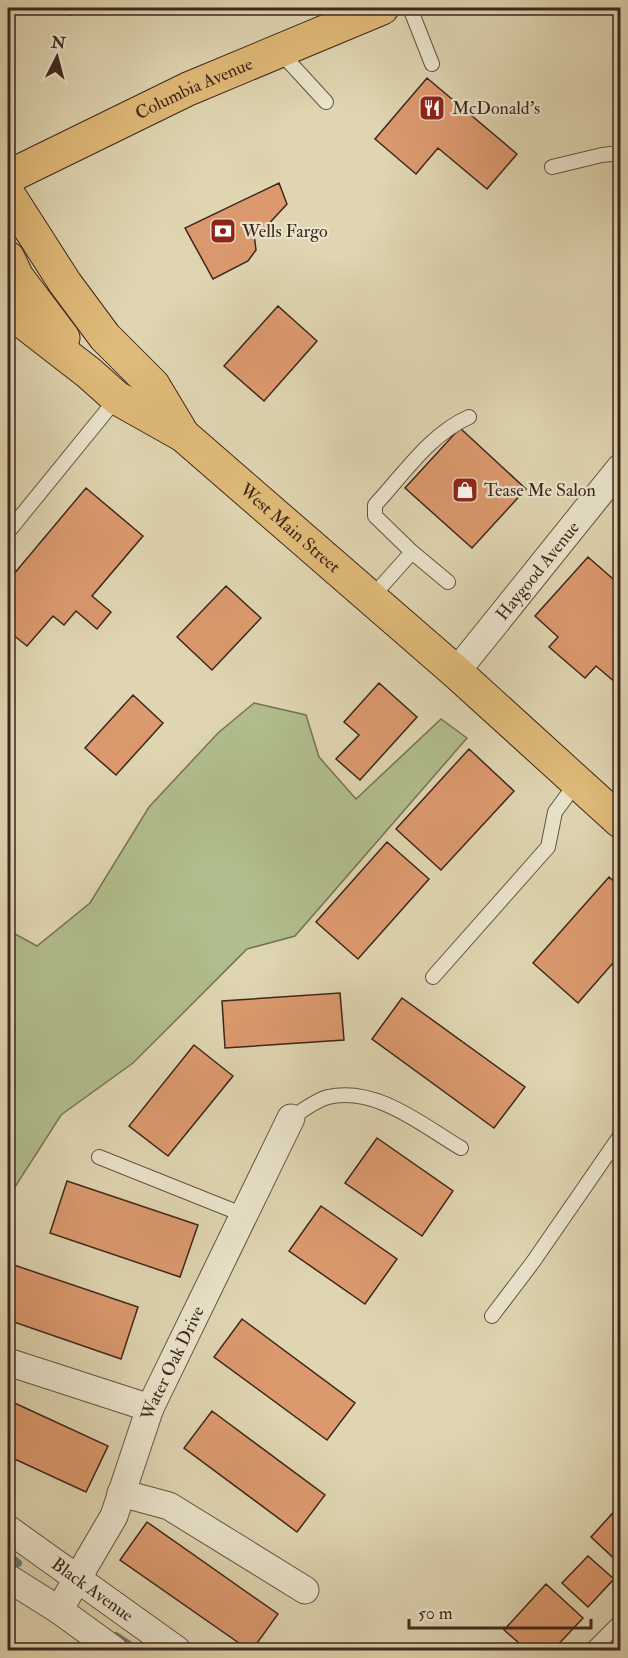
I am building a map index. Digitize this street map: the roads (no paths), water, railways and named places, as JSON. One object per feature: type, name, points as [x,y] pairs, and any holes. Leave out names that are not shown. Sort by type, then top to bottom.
[{"type":"main road","name":"Columbia Avenue","points":[[8,177],[188,89],[279,50],[334,21],[382,8]]},
{"type":"main road","name":"West Main Street","points":[[8,194],[71,292],[105,338],[153,385],[183,435],[456,672],[621,820]]},
{"type":"main road","points":[[8,258],[17,277],[89,373]]},
{"type":"main road","points":[[8,313],[22,321],[89,373],[117,398],[183,435]]},
{"type":"street","name":"Haygood Avenue","points":[[456,672],[621,468]]},
{"type":"street","name":"Water Oak Drive","points":[[59,1610],[114,1516],[150,1408],[291,1118]]},
{"type":"street","points":[[8,1362],[150,1408]]},
{"type":"street","points":[[122,1493],[168,1506],[305,1590]]},
{"type":"street","name":"Black Avenue","points":[[8,1529],[177,1650]]},
{"type":"street","name":"Black Avenue","points":[[8,1578],[59,1610],[114,1650]]},
{"type":"lane","points":[[410,8],[432,64]]},
{"type":"lane","points":[[279,50],[326,102]]},
{"type":"lane","points":[[552,167],[602,155],[621,153]]},
{"type":"lane","points":[[8,532],[117,398]]},
{"type":"lane","points":[[448,582],[412,552],[375,516],[375,506],[434,440],[453,424],[469,417]]},
{"type":"lane","points":[[370,599],[412,552]]},
{"type":"lane","points":[[433,976],[548,847],[555,812],[577,782]]},
{"type":"lane","points":[[291,1118],[327,1097],[357,1095],[387,1104],[461,1149]]},
{"type":"lane","points":[[492,1316],[533,1262],[621,1136]]},
{"type":"lane","points":[[99,1156],[244,1215]]},
{"type":"lane","points":[[592,1650],[621,1622]]},
{"type":"waterway","points":[[8,1555],[18,1563]]},
{"type":"waterway","points":[[116,1636],[137,1650]]},
{"type":"place","name":"McDonald's","points":[[432,108]]},
{"type":"place","name":"Wells Fargo","points":[[223,231]]},
{"type":"place","name":"Tease Me Salon","points":[[465,490]]}]
